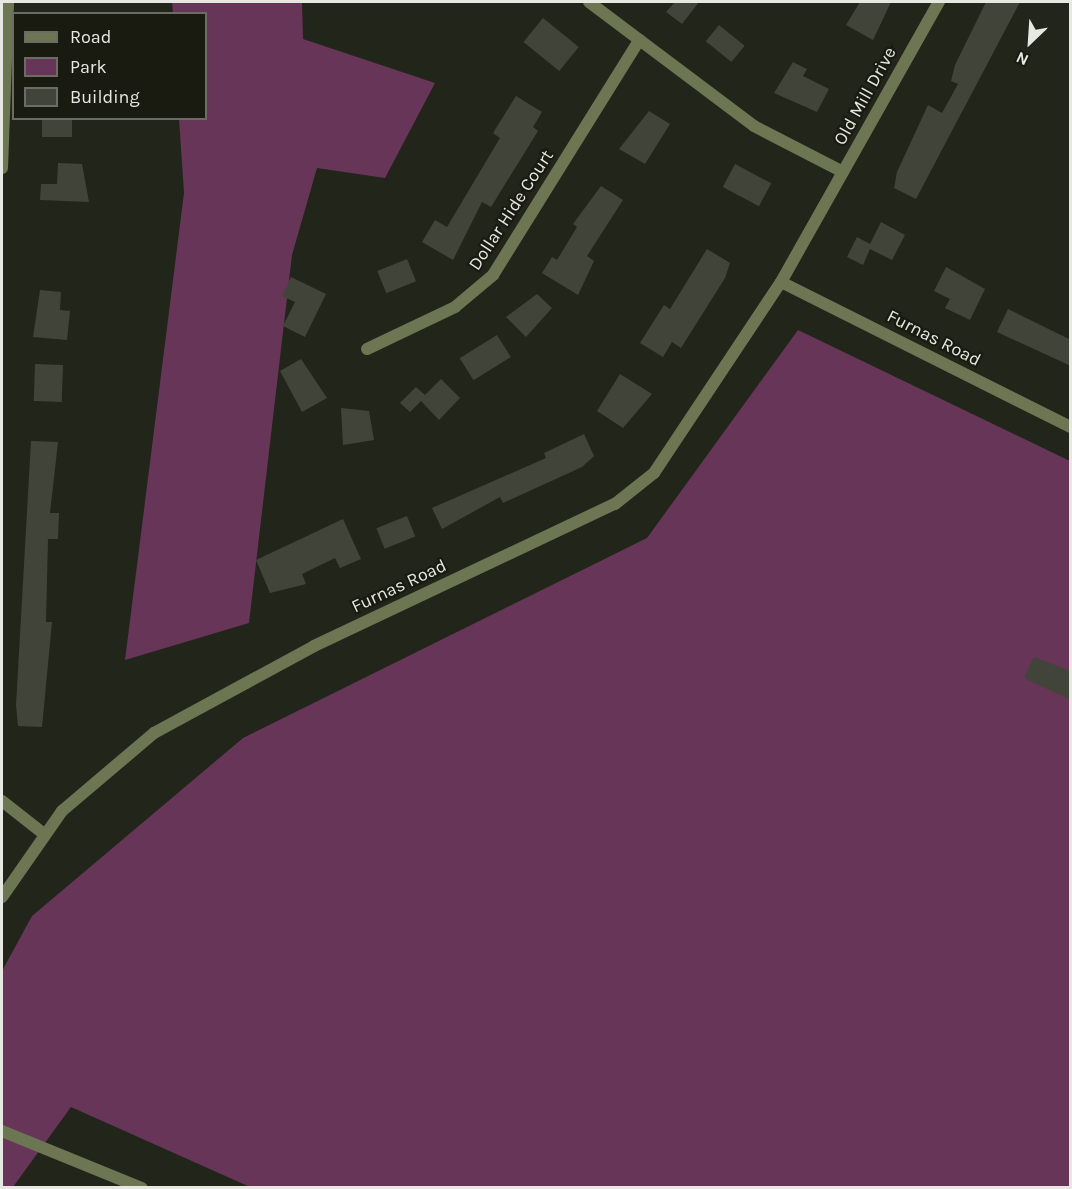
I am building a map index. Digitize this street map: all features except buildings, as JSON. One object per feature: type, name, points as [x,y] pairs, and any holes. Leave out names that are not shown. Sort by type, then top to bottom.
[{"type":"street","points":[[2,168],[6,2]]},
{"type":"street","points":[[589,2],[754,126],[843,172]]},
{"type":"street","name":"Old Mill Drive","points":[[822,208],[939,2]]},
{"type":"street","name":"Dollar Hide Court","points":[[367,349],[455,307],[493,275],[639,40]]},
{"type":"street","name":"Furnas Road","points":[[2,897],[44,834],[98,778],[167,724],[314,646],[629,495],[675,447],[781,282],[822,208]]},
{"type":"street","name":"Furnas Road","points":[[781,282],[1071,427]]},
{"type":"street","points":[[2,801],[44,834]]},
{"type":"street","points":[[2,1131],[142,1188]]},
{"type":"green space","points":[[172,2],[302,2],[303,39],[435,83],[385,178],[317,168],[292,255],[249,623],[125,660],[184,193],[179,120],[207,120],[207,12],[173,12]]},
{"type":"green space","points":[[798,330],[1070,461],[1070,1187],[250,1187],[71,1107],[13,1187],[2,1188],[2,971],[32,916],[243,738],[647,538]]}]
